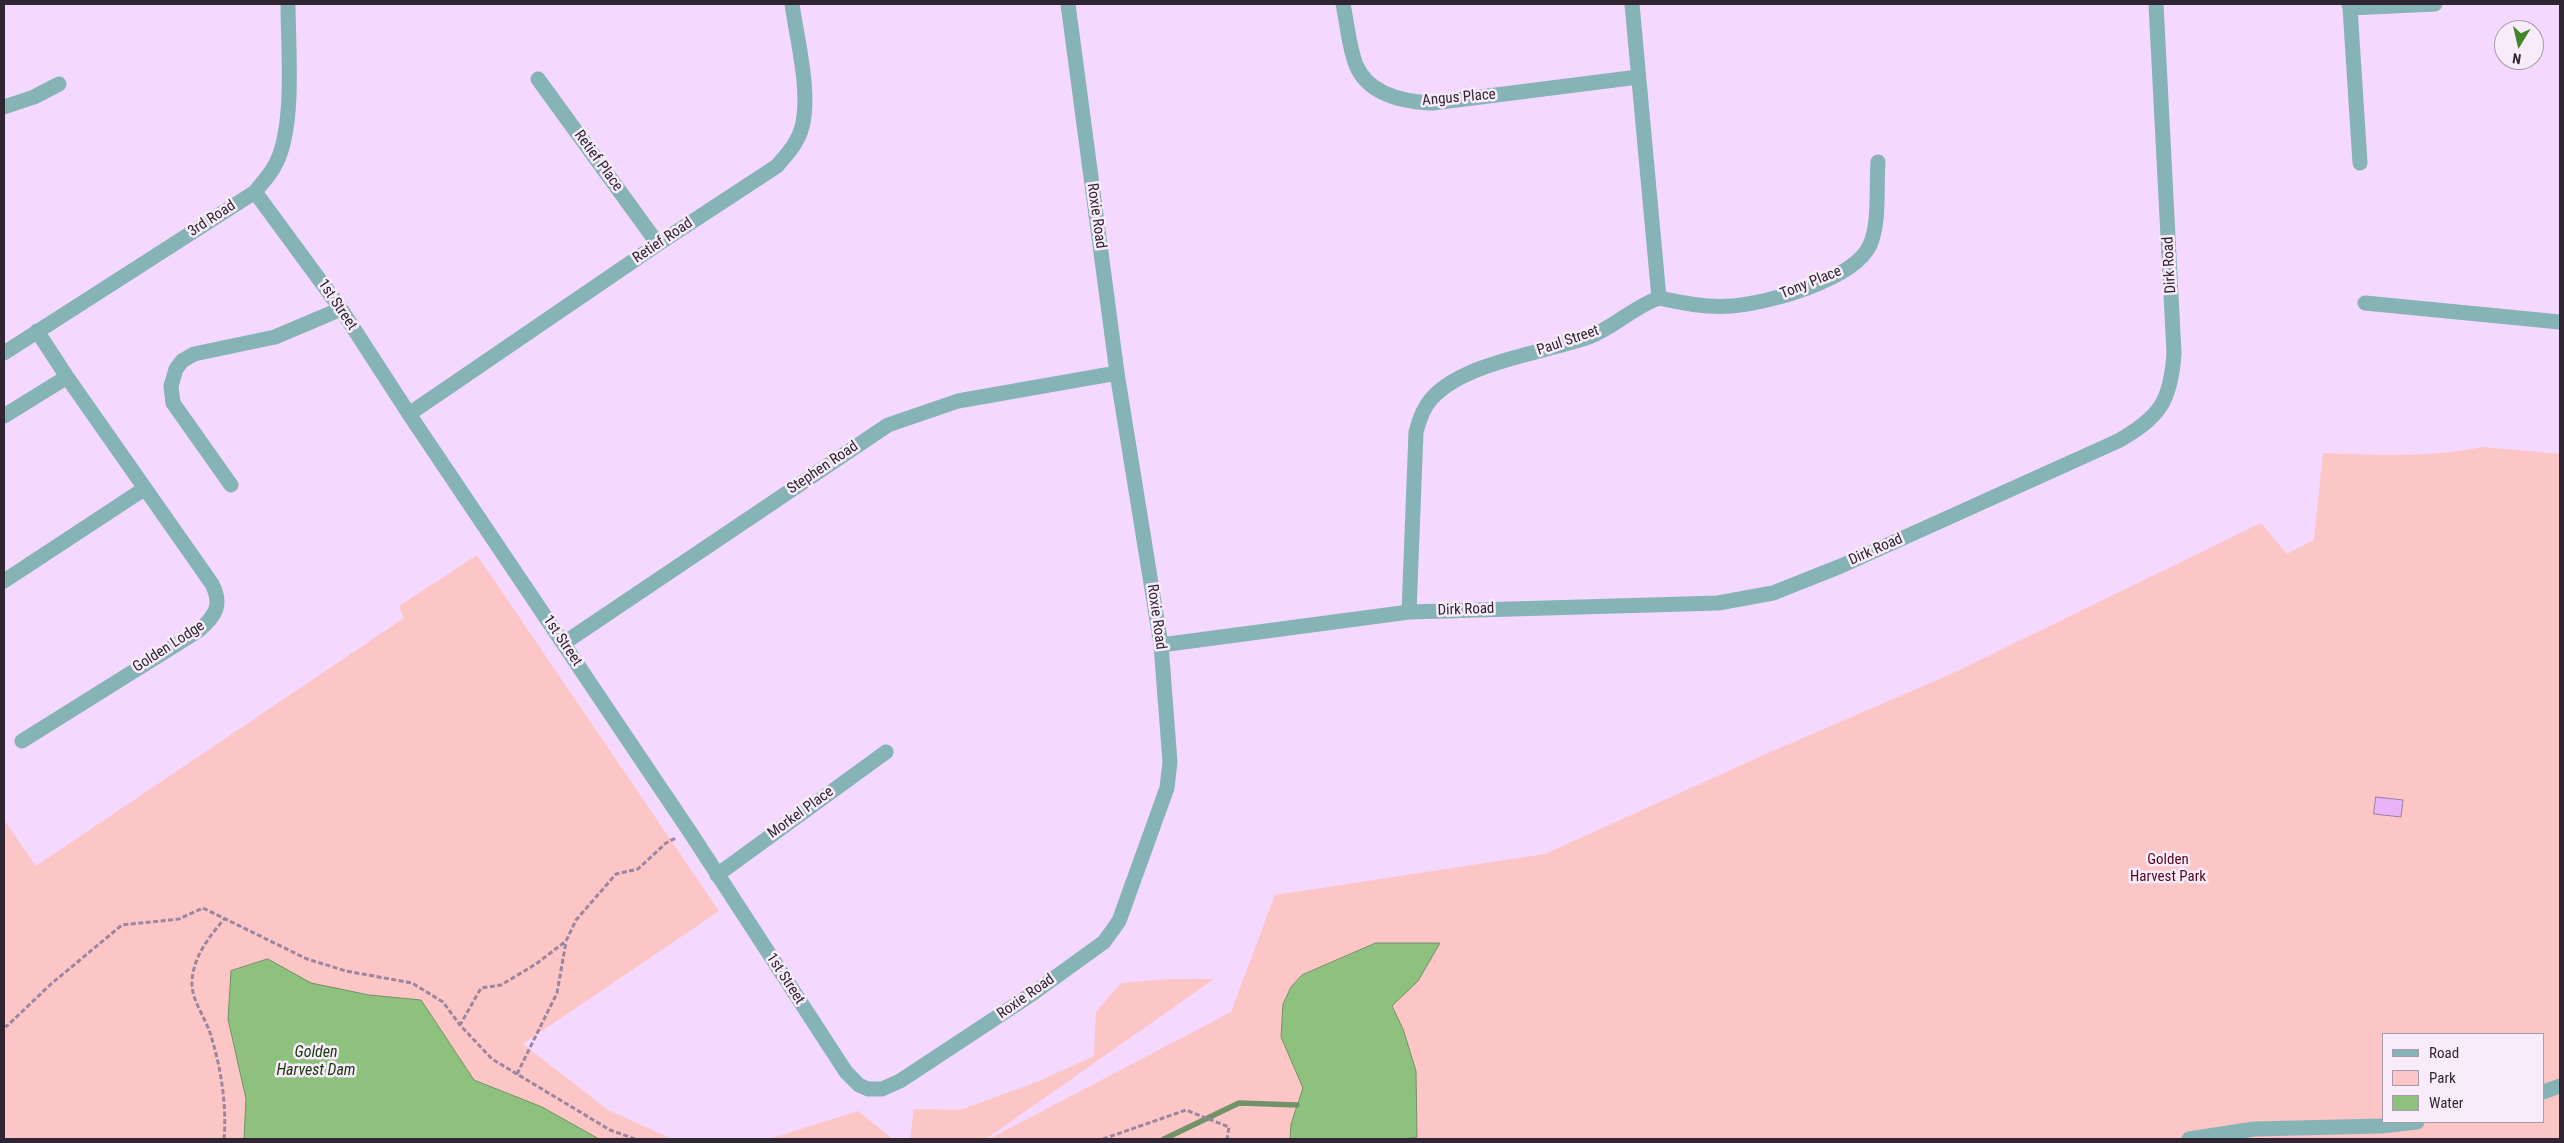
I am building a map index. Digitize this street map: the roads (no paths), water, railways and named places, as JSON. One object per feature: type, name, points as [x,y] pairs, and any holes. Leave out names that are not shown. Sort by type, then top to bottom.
[{"type":"street","name":"3rd Road","points":[[4,353],[255,192],[274,167],[284,141],[287,116],[288,4]]},
{"type":"street","name":"Retief Road","points":[[408,414],[658,244],[777,166],[792,148],[802,128],[805,105],[792,4]]},
{"type":"street","name":"Roxie Road","points":[[868,1089],[882,1089],[911,1075],[1032,994],[1104,942],[1119,921],[1166,788],[1170,762],[1161,645],[1117,373],[1068,4]]},
{"type":"street","name":"Angus Place","points":[[1343,4],[1357,66],[1370,82],[1385,94],[1408,102],[1433,103],[1638,77]]},
{"type":"street","points":[[1632,4],[1659,298]]},
{"type":"street","name":"Dirk Road","points":[[1161,645],[1409,612],[1718,603],[1773,593],[1850,562],[2118,441],[2144,426],[2162,404],[2172,376],[2174,353],[2156,4]]},
{"type":"street","points":[[2360,163],[2349,6],[2436,4]]},
{"type":"street","name":"Retief Place","points":[[538,79],[658,244]]},
{"type":"street","points":[[4,107],[34,97],[59,84]]},
{"type":"street","name":"Tony Place","points":[[1659,298],[1696,306],[1750,304],[1805,288],[1853,266],[1866,253],[1874,234],[1878,162]]},
{"type":"street","name":"1st Street","points":[[255,192],[340,309],[408,414],[690,832],[846,1072],[859,1085],[868,1089]]},
{"type":"street","name":"Paul Street","points":[[1409,612],[1416,432],[1421,414],[1430,399],[1455,379],[1513,359],[1589,337],[1612,325],[1644,304],[1659,298]]},
{"type":"street","points":[[2365,303],[2560,322]]},
{"type":"street","points":[[231,485],[173,403],[171,386],[176,369],[182,360],[194,354],[275,337],[314,322],[340,309]]},
{"type":"street","name":"Golden Lodge","points":[[22,741],[198,631],[214,617],[218,603],[212,584],[66,377],[37,331]]},
{"type":"street","name":"Stephen Road","points":[[564,643],[888,425],[958,401],[1117,373]]},
{"type":"street","points":[[4,416],[66,377]]},
{"type":"street","points":[[4,581],[144,489]]},
{"type":"street","name":"Morkel Place","points":[[717,875],[886,752]]},
{"type":"street","points":[[2544,1092],[2560,1086]]},
{"type":"street","points":[[2189,1139],[2254,1129],[2381,1126],[2408,1123]]},
{"type":"water","points":[[1376,943],[1440,943],[1418,981],[1392,1006],[1403,1029],[1416,1071],[1417,1137],[1404,1139],[1290,1139],[1291,1124],[1303,1088],[1281,1037],[1283,1004],[1291,987],[1302,975]]},
{"type":"water","name":"Golden Harvest Dam","points":[[268,959],[311,983],[369,995],[421,1000],[474,1080],[542,1107],[599,1139],[244,1139],[246,1099],[228,1019],[231,971]]},
{"type":"waterway","points":[[1164,1139],[1239,1103],[1297,1105]]},
{"type":"park label","name":"Golden Harvest Park","points":[[2168,868]]}]
